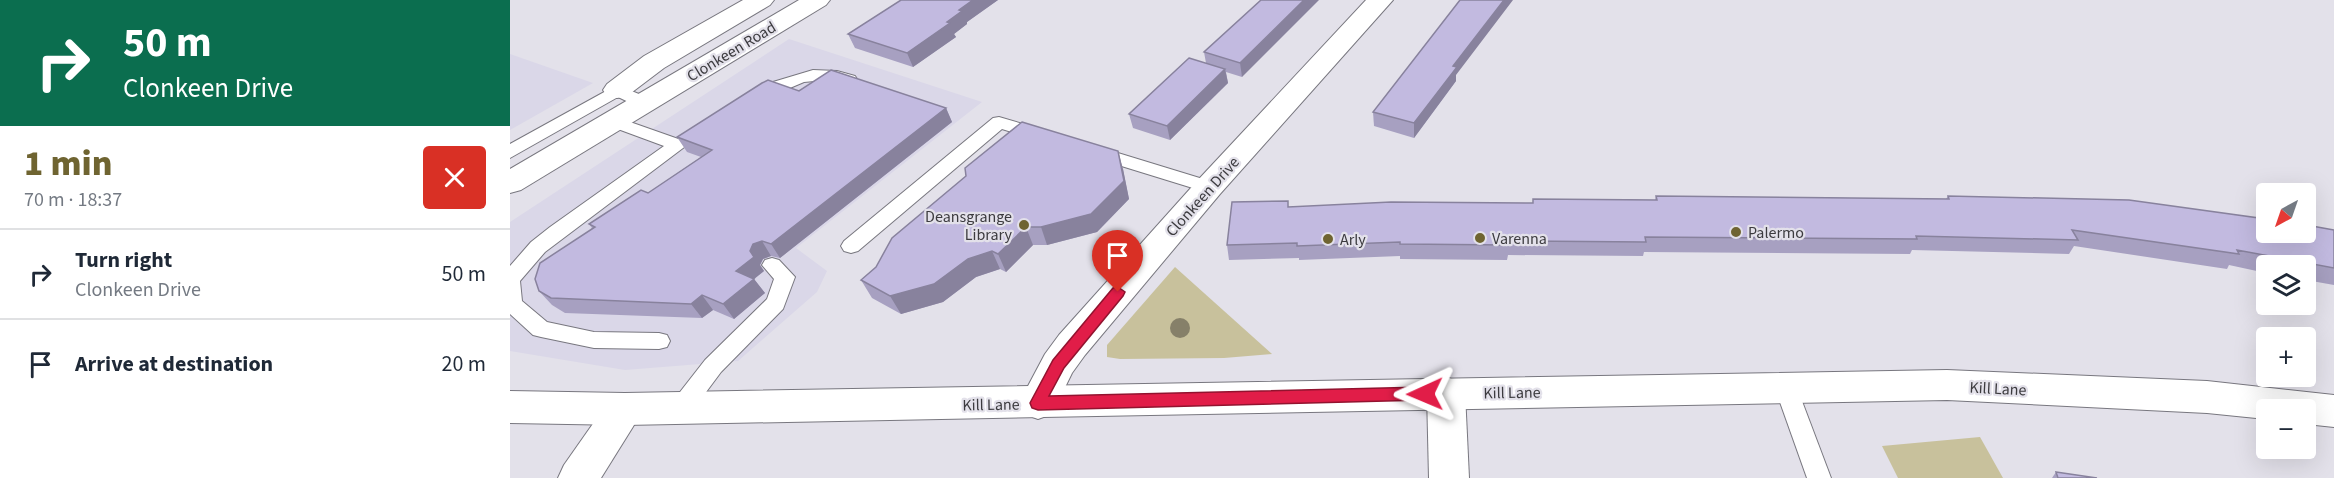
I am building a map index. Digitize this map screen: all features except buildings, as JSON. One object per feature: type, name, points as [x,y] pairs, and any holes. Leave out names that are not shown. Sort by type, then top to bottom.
[{"type":"main road","name":"Clonkeen Road","points":[[616,90],[654,62],[761,0]]},
{"type":"main road","name":"Clonkeen Road","points":[[511,183],[817,0]]},
{"type":"main road","name":"Clonkeen Drive","points":[[1038,403],[1058,364],[1072,345],[1209,187],[1380,0]]},
{"type":"main road","name":"Kill Lane","points":[[510,407],[625,409],[1038,403],[1446,393],[1959,386],[2207,397],[2334,411]]},
{"type":"main road","points":[[1446,393],[1449,478]]},
{"type":"main road","points":[[578,478],[625,409]]},
{"type":"lane","points":[[741,106],[779,84],[816,74],[844,77],[864,84]]},
{"type":"lane","points":[[616,90],[645,103]]},
{"type":"lane","name":"Clonkeen Road","points":[[510,152],[616,90]]},
{"type":"lane","points":[[613,121],[678,145]]},
{"type":"lane","points":[[851,246],[999,122],[1054,139]]},
{"type":"lane","points":[[659,341],[594,340],[542,329],[512,304],[510,279],[538,247],[557,232],[695,134]]},
{"type":"lane","points":[[1076,146],[1209,187]]},
{"type":"lane","points":[[681,408],[713,366],[776,303],[785,277],[772,265]]},
{"type":"lane","points":[[1786,388],[1819,478]]},
{"type":"shaded area","points":[[789,39],[982,102],[796,248],[827,271],[817,292],[738,361],[625,370],[510,351],[510,222]]},
{"type":"shaded area","points":[[510,54],[593,83],[510,130]]},
{"type":"shaded area","points":[[1175,267],[1272,354],[1224,358],[1120,359],[1107,357],[1107,345]]},
{"type":"shaded area","points":[[1980,437],[2003,478],[1898,478],[1882,446]]},
{"type":"place","name":"Deansgrange Library","points":[[1024,225]]},
{"type":"place","name":"Palermo","points":[[1736,232]]},
{"type":"place","name":"Varenna","points":[[1480,238]]},
{"type":"place","name":"Arly","points":[[1328,239]]},
{"type":"route","points":[[1118,292],[1058,364],[1038,403],[1425,394]]}]
